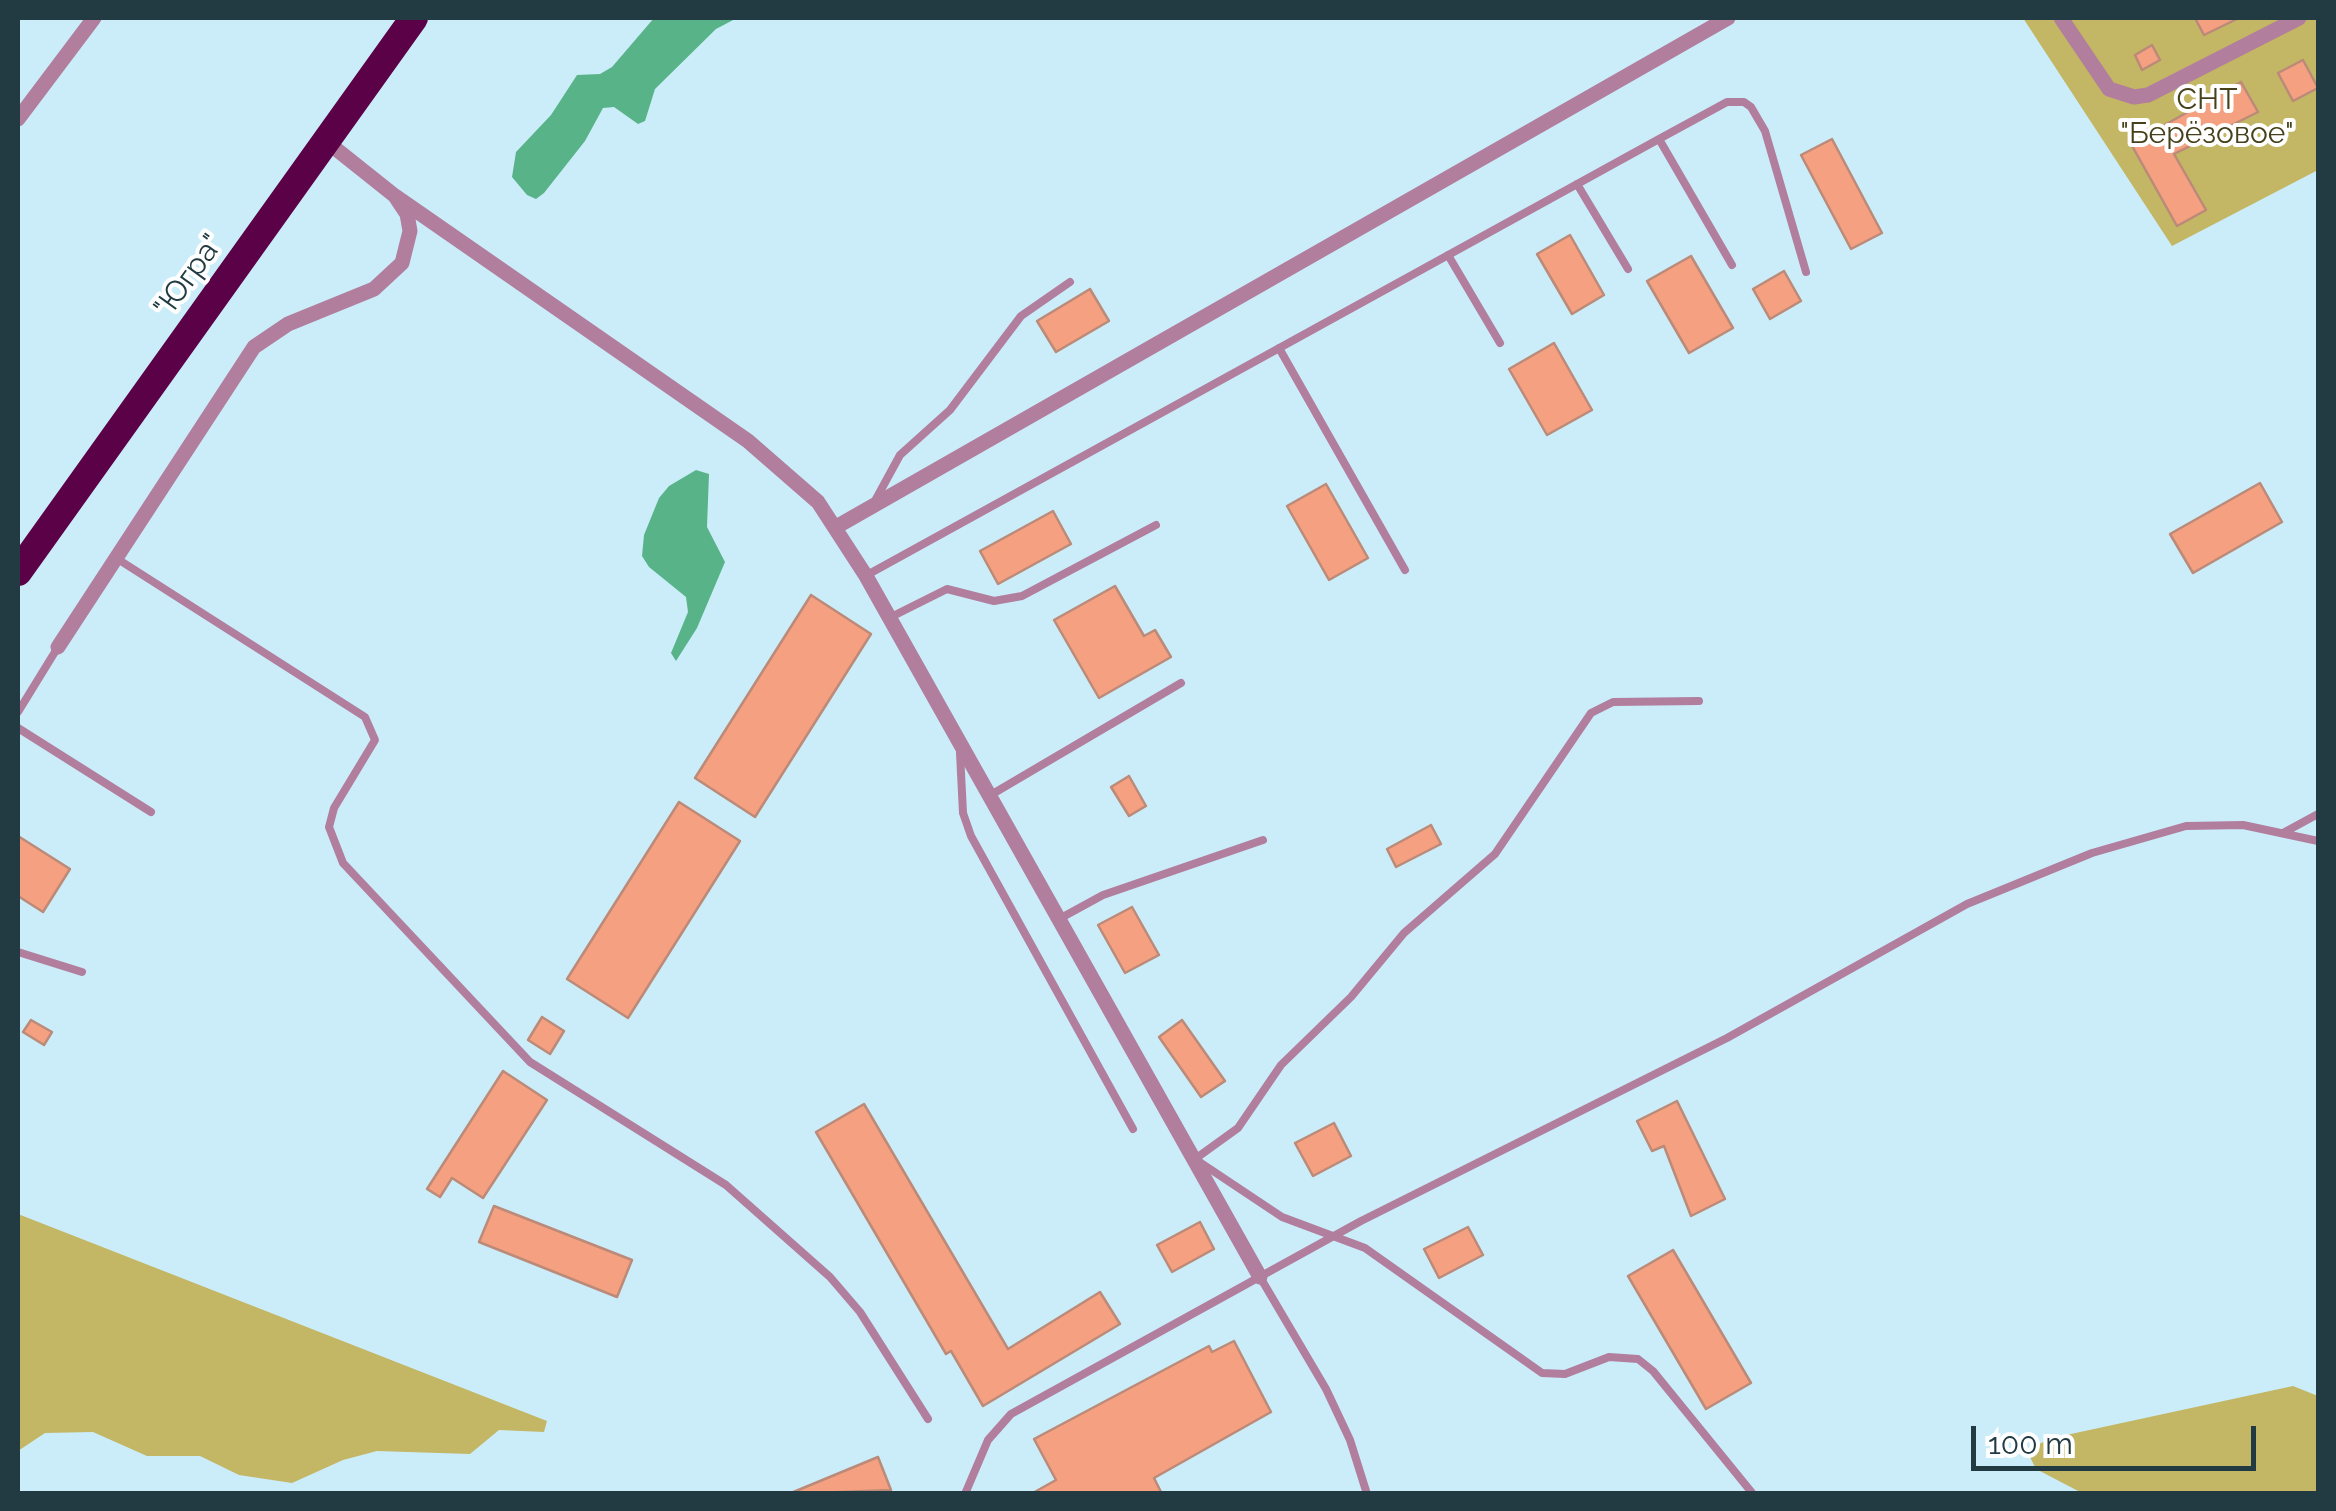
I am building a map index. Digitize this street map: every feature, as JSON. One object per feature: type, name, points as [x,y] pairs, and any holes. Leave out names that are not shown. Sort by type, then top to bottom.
[{"type":"highway","name":"\"Югра\"","points":[[18,572],[414,18]]},
{"type":"street","points":[[18,119],[94,18]]},
{"type":"street","points":[[836,527],[1728,18]]},
{"type":"street","points":[[2061,18],[2109,89],[2134,97],[2148,95],[2298,18]]},
{"type":"street","points":[[326,141],[395,196],[748,441],[798,481],[836,527],[1260,1277]]},
{"type":"street","points":[[58,647],[254,347],[288,324],[374,289],[402,263],[410,232],[407,214],[395,196]]},
{"type":"lane","points":[[866,576],[1727,102],[1744,102],[1751,107],[1765,131],[1806,272]]},
{"type":"lane","points":[[1660,139],[1732,265]]},
{"type":"lane","points":[[1578,184],[1628,269]]},
{"type":"lane","points":[[1448,255],[1500,343]]},
{"type":"lane","points":[[872,506],[900,455],[950,410],[1021,316],[1070,282]]},
{"type":"lane","points":[[1279,348],[1405,570]]},
{"type":"lane","points":[[889,618],[947,589],[994,601],[1022,596],[1156,525]]},
{"type":"lane","points":[[116,558],[365,716],[375,740],[334,808],[329,827],[343,863],[530,1062],[726,1185],[830,1277],[860,1312],[928,1419]]},
{"type":"lane","points":[[18,712],[58,647]]},
{"type":"lane","points":[[989,796],[1181,683]]},
{"type":"lane","points":[[1699,701],[1613,702],[1592,713],[1494,854],[1404,933],[1351,997],[1281,1065],[1238,1128],[1195,1159],[1258,1204],[1332,1238],[1365,1248],[1542,1373],[1565,1374],[1608,1357],[1638,1359],[1664,1384],[1753,1494]]},
{"type":"lane","points":[[18,728],[151,812]]},
{"type":"lane","points":[[960,744],[963,813],[971,836],[1133,1129]]},
{"type":"lane","points":[[2282,834],[2318,814]]},
{"type":"lane","points":[[965,1494],[988,1440],[1010,1414],[1538,1129],[1728,1038],[1967,904],[2092,852],[2157,832],[2212,823],[2318,842]]},
{"type":"lane","points":[[1059,919],[1103,895],[1263,840]]},
{"type":"lane","points":[[18,952],[82,972]]},
{"type":"lane","points":[[1260,1277],[1326,1389],[1350,1440],[1366,1494]]},
{"type":"green space","name":"СНТ \"Берёзовое\"","points":[[2023,18],[2318,18],[2318,170],[2172,246]]},
{"type":"green space","points":[[18,1214],[547,1421],[544,1432],[499,1430],[470,1454],[377,1451],[343,1460],[292,1483],[239,1475],[200,1456],[147,1456],[93,1432],[45,1433],[18,1451]]},
{"type":"green space","points":[[2293,1386],[2318,1396],[2318,1493],[2082,1493],[2036,1469],[2030,1457],[2036,1445],[2057,1437]]},
{"type":"shaded area","points":[[654,18],[737,18],[716,29],[655,89],[645,121],[638,124],[614,107],[603,108],[585,141],[544,193],[536,199],[527,195],[512,177],[516,152],[551,115],[577,75],[600,74],[612,67]]},
{"type":"shaded area","points":[[696,470],[709,474],[707,527],[725,562],[697,628],[676,661],[671,653],[688,612],[686,597],[649,567],[642,556],[644,535],[659,498],[669,486]]},
{"type":"building","points":[[2195,18],[2239,18],[2204,35]]},
{"type":"building","points":[[2152,45],[2160,60],[2142,70],[2135,55]]},
{"type":"building","points":[[2303,60],[2318,88],[2293,101],[2278,73]]},
{"type":"building","points":[[2241,82],[2258,112],[2174,154],[2206,210],[2177,226],[2131,144]]},
{"type":"building","points":[[1832,139],[1882,233],[1851,249],[1801,155]]},
{"type":"building","points":[[1570,235],[1604,295],[1572,314],[1537,254]]},
{"type":"building","points":[[1691,256],[1733,328],[1689,353],[1647,281]]},
{"type":"building","points":[[1784,271],[1801,301],[1770,319],[1753,289]]},
{"type":"building","points":[[1090,289],[1109,321],[1056,352],[1037,321]]},
{"type":"building","points":[[1554,343],[1592,410],[1547,435],[1509,369]]},
{"type":"building","points":[[2260,483],[2282,522],[2193,573],[2170,534]]},
{"type":"building","points":[[1326,484],[1368,558],[1329,580],[1287,506]]},
{"type":"building","points":[[1053,511],[1071,544],[998,584],[980,551]]},
{"type":"building","points":[[1115,586],[1144,636],[1155,630],[1171,657],[1099,698],[1054,620]]},
{"type":"building","points":[[811,595],[871,634],[755,817],[695,778]]},
{"type":"building","points":[[1129,776],[1146,806],[1129,816],[1111,787]]},
{"type":"building","points":[[679,802],[740,841],[628,1018],[567,979]]},
{"type":"building","points":[[1431,825],[1441,844],[1396,867],[1387,849]]},
{"type":"building","points":[[18,836],[70,869],[43,912],[18,896]]},
{"type":"building","points":[[1132,907],[1159,955],[1125,973],[1098,925]]},
{"type":"building","points":[[542,1017],[564,1031],[550,1054],[528,1040]]},
{"type":"building","points":[[31,1020],[52,1032],[44,1045],[23,1032]]},
{"type":"building","points":[[1182,1020],[1225,1081],[1201,1097],[1159,1037]]},
{"type":"building","points":[[503,1071],[547,1100],[483,1198],[452,1178],[440,1197],[427,1189]]},
{"type":"building","points":[[1677,1101],[1725,1199],[1691,1216],[1664,1146],[1652,1151],[1637,1121]]},
{"type":"building","points":[[864,1104],[1008,1349],[1100,1292],[1120,1324],[983,1406],[951,1351],[946,1354],[816,1132]]},
{"type":"building","points":[[1334,1123],[1351,1156],[1313,1176],[1295,1143]]},
{"type":"building","points":[[494,1206],[632,1260],[617,1297],[479,1242]]},
{"type":"building","points":[[1200,1222],[1214,1249],[1172,1272],[1157,1245]]},
{"type":"building","points":[[1468,1227],[1483,1255],[1439,1278],[1424,1249]]},
{"type":"building","points":[[1673,1250],[1751,1383],[1706,1409],[1628,1276]]},
{"type":"building","points":[[1234,1341],[1271,1412],[1154,1478],[1162,1494],[1031,1494],[1056,1480],[1034,1439],[1209,1346],[1212,1352]]},
{"type":"building","points":[[878,1457],[891,1490],[791,1494],[791,1493]]}]
